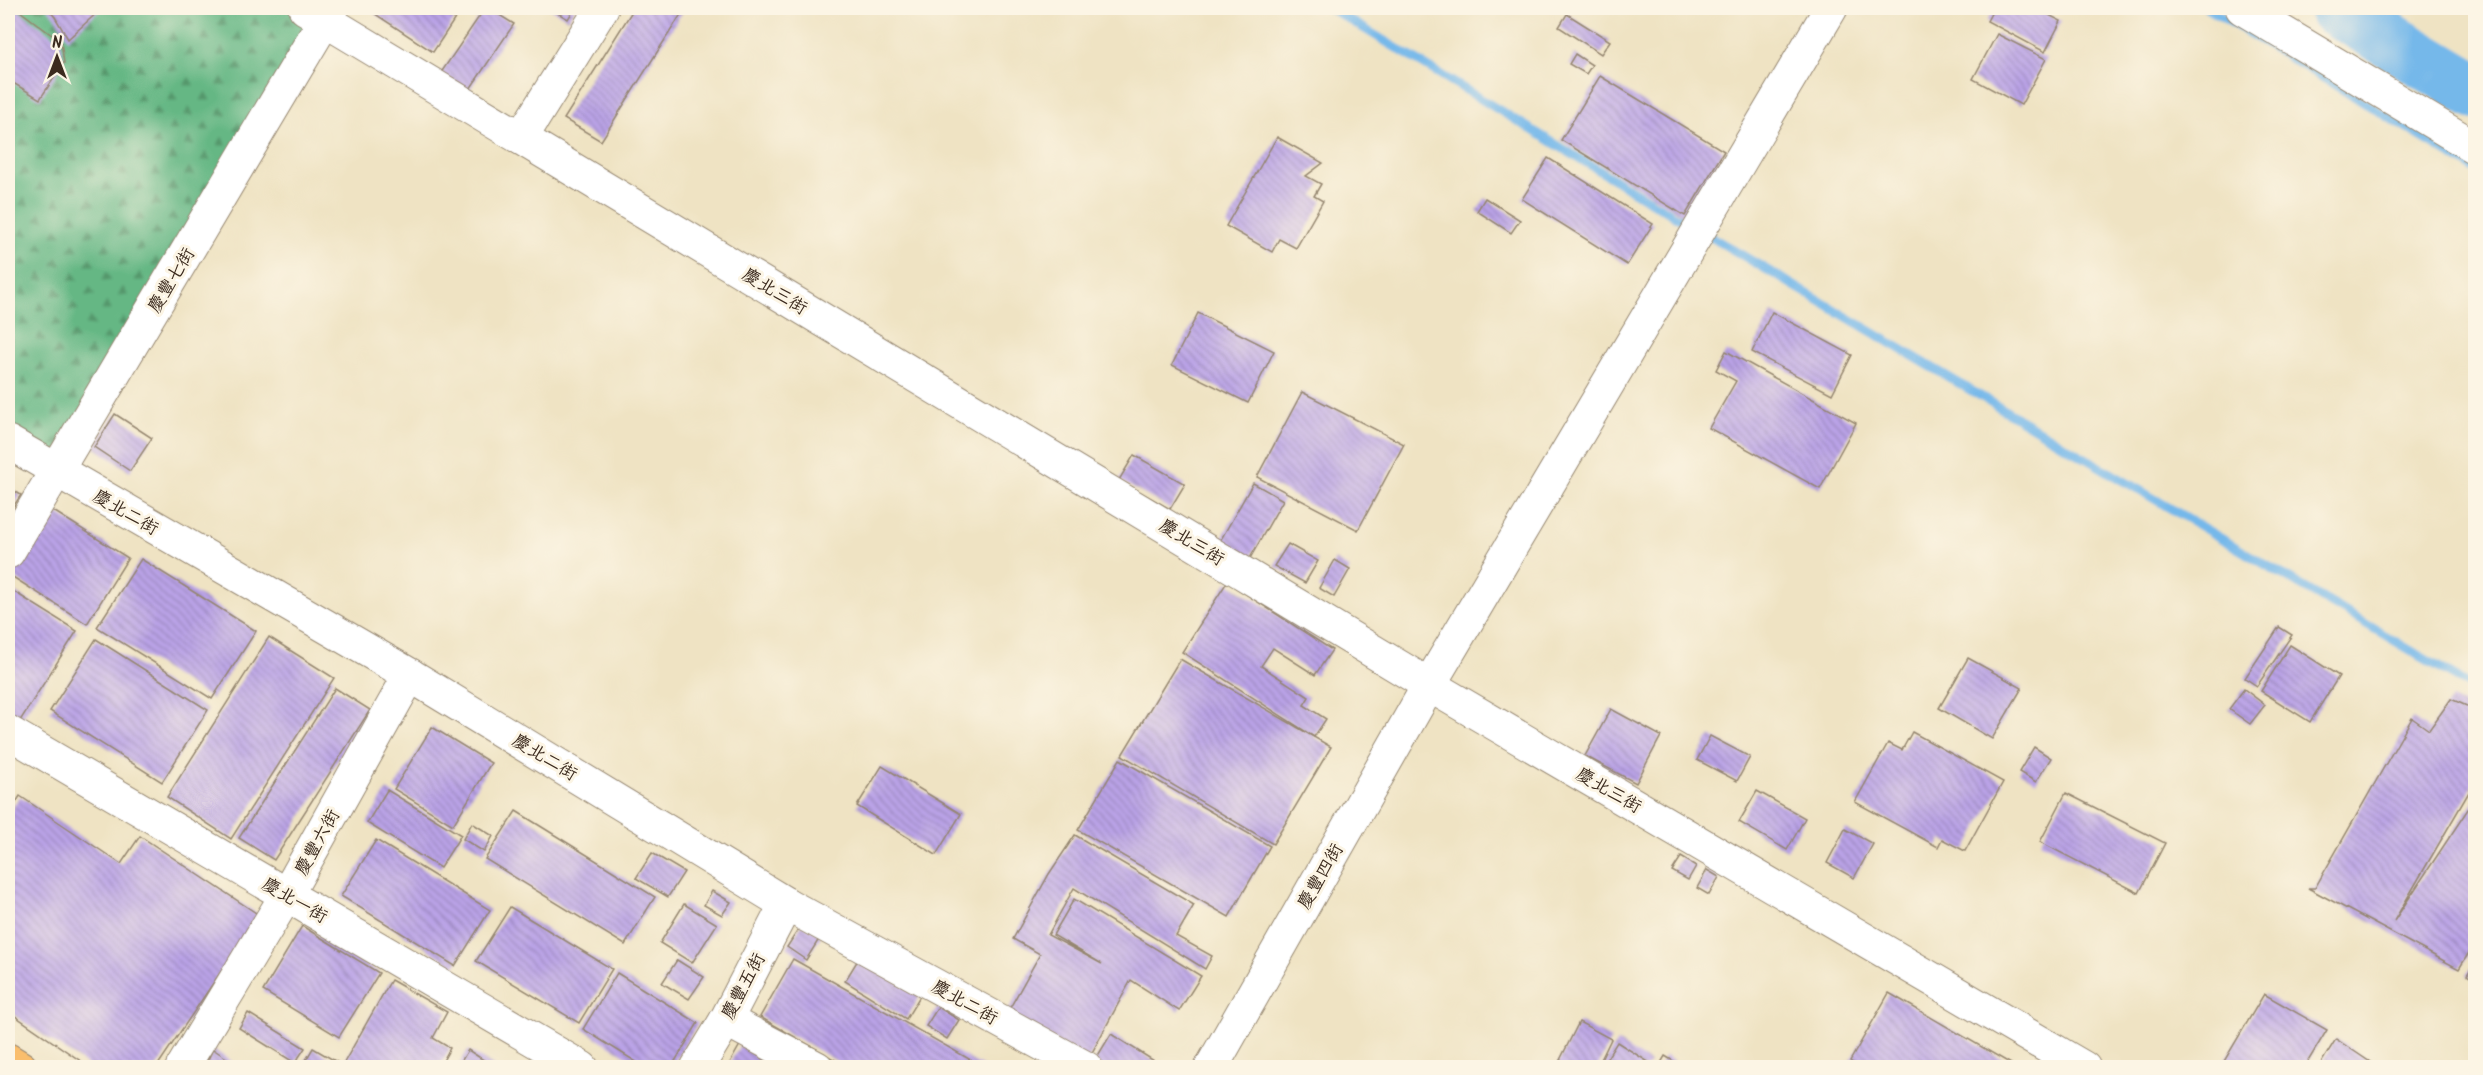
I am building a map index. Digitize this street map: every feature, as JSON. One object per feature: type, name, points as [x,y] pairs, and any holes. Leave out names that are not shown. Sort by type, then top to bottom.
[{"type":"main road","points":[[8,1060],[21,1068]]},
{"type":"street","points":[[521,138],[602,8]]},
{"type":"street","name":"慶豐四街","points":[[1211,1068],[1429,685],[1831,8]]},
{"type":"street","points":[[2242,8],[2475,148]]},
{"type":"street","name":"慶北三街","points":[[321,12],[521,138],[1429,685],[2080,1066]]},
{"type":"street","name":"慶豐七街","points":[[8,552],[57,472],[321,12]]},
{"type":"street","name":"慶北二街","points":[[8,442],[410,675],[786,904],[1086,1068]]},
{"type":"street","name":"慶豐六街","points":[[182,1068],[286,896],[410,675]]},
{"type":"street","name":"慶北一街","points":[[8,732],[286,896],[496,1015],[582,1068]]},
{"type":"street","name":"慶豐五街","points":[[697,1068],[726,1020],[786,904]]},
{"type":"street","points":[[726,1020],[818,1068]]},
{"type":"green space","points":[[8,8],[304,8],[317,14],[55,455],[8,427]]},
{"type":"building","points":[[8,8],[16,8],[61,42],[64,63],[40,99],[8,80]]},
{"type":"building","points":[[47,8],[98,8],[100,10],[68,39]]},
{"type":"building","points":[[366,8],[462,8],[433,52]]},
{"type":"building","points":[[485,8],[514,24],[466,95],[438,77]]},
{"type":"building","points":[[549,8],[575,8],[568,19]]},
{"type":"building","points":[[634,8],[685,8],[601,141],[564,119]]},
{"type":"building","points":[[1994,8],[2035,8],[2061,21],[2045,52],[1987,21]]},
{"type":"building","points":[[1567,14],[1610,41],[1601,54],[1559,27]]},
{"type":"building","points":[[1997,34],[2046,59],[2021,105],[1973,79]]},
{"type":"building","points":[[1575,54],[1592,65],[1586,74],[1569,64]]},
{"type":"building","points":[[1600,76],[1724,151],[1685,216],[1561,140]]},
{"type":"building","points":[[1277,137],[1323,163],[1306,176],[1321,184],[1314,196],[1323,201],[1296,248],[1279,239],[1272,252],[1226,226]]},
{"type":"building","points":[[1548,158],[1653,224],[1627,265],[1522,199]]},
{"type":"building","points":[[1485,198],[1520,220],[1511,233],[1477,211]]},
{"type":"building","points":[[1772,312],[1852,355],[1832,394],[1752,352]]},
{"type":"building","points":[[1198,313],[1274,351],[1248,403],[1172,365]]},
{"type":"building","points":[[1726,351],[1856,423],[1820,489],[1709,428],[1736,381],[1716,370]]},
{"type":"building","points":[[1302,392],[1404,444],[1358,530],[1257,477]]},
{"type":"building","points":[[115,414],[152,438],[130,471],[94,447]]},
{"type":"building","points":[[1134,455],[1185,484],[1170,509],[1119,480]]},
{"type":"building","points":[[1253,483],[1283,500],[1249,560],[1219,543]]},
{"type":"building","points":[[8,487],[21,495],[11,510],[8,508]]},
{"type":"building","points":[[44,505],[128,558],[87,624],[8,574],[8,562]]},
{"type":"building","points":[[1288,544],[1318,561],[1305,583],[1274,566]]},
{"type":"building","points":[[141,559],[256,631],[212,699],[97,627]]},
{"type":"building","points":[[1335,560],[1350,569],[1334,597],[1319,588]]},
{"type":"building","points":[[1227,582],[1332,650],[1315,675],[1273,648],[1261,666],[1309,697],[1304,705],[1326,719],[1314,737],[1182,652]]},
{"type":"building","points":[[8,588],[77,631],[18,724],[8,718]]},
{"type":"building","points":[[2279,627],[2292,635],[2257,686],[2245,678]]},
{"type":"building","points":[[269,637],[334,678],[231,839],[167,797]]},
{"type":"building","points":[[96,639],[208,710],[162,782],[50,711]]},
{"type":"building","points":[[2290,645],[2339,676],[2310,722],[2261,691]]},
{"type":"building","points":[[1968,658],[2022,688],[1992,739],[1939,708]]},
{"type":"building","points":[[1180,659],[1331,747],[1273,844],[1122,755]]},
{"type":"building","points":[[335,688],[370,710],[274,860],[239,838]]},
{"type":"building","points":[[2244,689],[2265,705],[2250,724],[2229,709]]},
{"type":"building","points":[[2451,699],[2476,710],[2476,780],[2394,921],[2476,797],[2476,941],[2459,969],[2308,888],[2315,888],[2412,718],[2429,730]]},
{"type":"building","points":[[1611,709],[1661,736],[1636,783],[1585,756]]},
{"type":"building","points":[[432,727],[491,763],[453,825],[394,789]]},
{"type":"building","points":[[1912,732],[2003,782],[1965,851],[1942,839],[1938,847],[1855,802],[1888,743],[1902,750]]},
{"type":"building","points":[[1710,736],[1750,757],[1737,781],[1697,760]]},
{"type":"building","points":[[2034,747],[2051,758],[2036,782],[2019,772]]},
{"type":"building","points":[[1120,759],[1270,846],[1229,917],[1078,830]]},
{"type":"building","points":[[882,766],[961,814],[936,855],[857,806]]},
{"type":"building","points":[[387,790],[461,835],[440,868],[367,823]]},
{"type":"building","points":[[1757,791],[1805,818],[1787,850],[1739,822]]},
{"type":"building","points":[[2066,793],[2165,843],[2139,893],[2040,842]]},
{"type":"building","points":[[20,796],[121,864],[140,836],[259,915],[156,1068],[91,1068],[8,1011],[8,815]]},
{"type":"building","points":[[516,811],[655,897],[625,945],[485,859]]},
{"type":"building","points":[[472,823],[493,836],[484,852],[463,839]]},
{"type":"building","points":[[1845,829],[1873,844],[1854,878],[1827,863]]},
{"type":"building","points":[[1075,835],[1194,905],[1176,936],[1212,956],[1205,969],[1074,888],[1048,935],[1102,964],[1053,935],[1074,899],[1201,976],[1179,1011],[1131,980],[1088,1060],[1006,1015],[1040,954],[1013,939],[1049,874]]},
{"type":"building","points":[[376,840],[490,910],[455,966],[341,896]]},
{"type":"building","points":[[652,853],[684,872],[668,897],[636,878]]},
{"type":"building","points":[[1681,857],[1696,866],[1688,880],[1672,871]]},
{"type":"building","points":[[1707,870],[1719,877],[1709,895],[1697,888]]},
{"type":"building","points":[[712,891],[731,902],[722,915],[704,905]]},
{"type":"building","points":[[684,904],[717,924],[692,963],[660,943]]},
{"type":"building","points":[[510,907],[612,969],[579,1023],[476,961]]},
{"type":"building","points":[[802,924],[821,936],[806,960],[787,947]]},
{"type":"building","points":[[302,926],[379,973],[339,1037],[263,991]]},
{"type":"building","points":[[859,958],[920,996],[906,1019],[845,981]]},
{"type":"building","points":[[793,959],[985,1068],[849,1068],[760,1017]]},
{"type":"building","points":[[677,960],[704,977],[689,999],[662,983]]},
{"type":"building","points":[[2476,960],[2476,981],[2467,975]]},
{"type":"building","points":[[617,973],[698,1023],[671,1068],[646,1068],[583,1029]]},
{"type":"building","points":[[391,980],[447,1012],[433,1038],[450,1048],[439,1068],[341,1068]]},
{"type":"building","points":[[1889,993],[2018,1068],[1860,1068],[1850,1061]]},
{"type":"building","points":[[2264,994],[2327,1030],[2304,1068],[2220,1068]]},
{"type":"building","points":[[938,1007],[959,1020],[947,1039],[926,1026]]},
{"type":"building","points":[[248,1013],[305,1048],[295,1063],[239,1028]]},
{"type":"building","points":[[1579,1022],[1611,1039],[1597,1068],[1556,1068]]},
{"type":"building","points":[[1111,1034],[1159,1064],[1157,1068],[1103,1068],[1094,1062]]},
{"type":"building","points":[[2336,1039],[2379,1068],[2318,1068]]},
{"type":"building","points":[[1617,1042],[1650,1063],[1647,1068],[1601,1068]]},
{"type":"building","points":[[740,1045],[778,1068],[727,1068]]},
{"type":"building","points":[[313,1048],[337,1062],[334,1068],[307,1068],[303,1065]]},
{"type":"building","points":[[213,1049],[241,1068],[204,1068]]},
{"type":"building","points":[[468,1050],[496,1068],[457,1068]]},
{"type":"building","points":[[1665,1056],[1685,1068],[1658,1068]]},
{"type":"waterway","points":[[1330,8],[1683,221]]},
{"type":"waterway","points":[[2207,8],[2476,170]]},
{"type":"waterway","points":[[2336,8],[2476,92]]},
{"type":"waterway","points":[[1708,235],[2476,689]]}]
